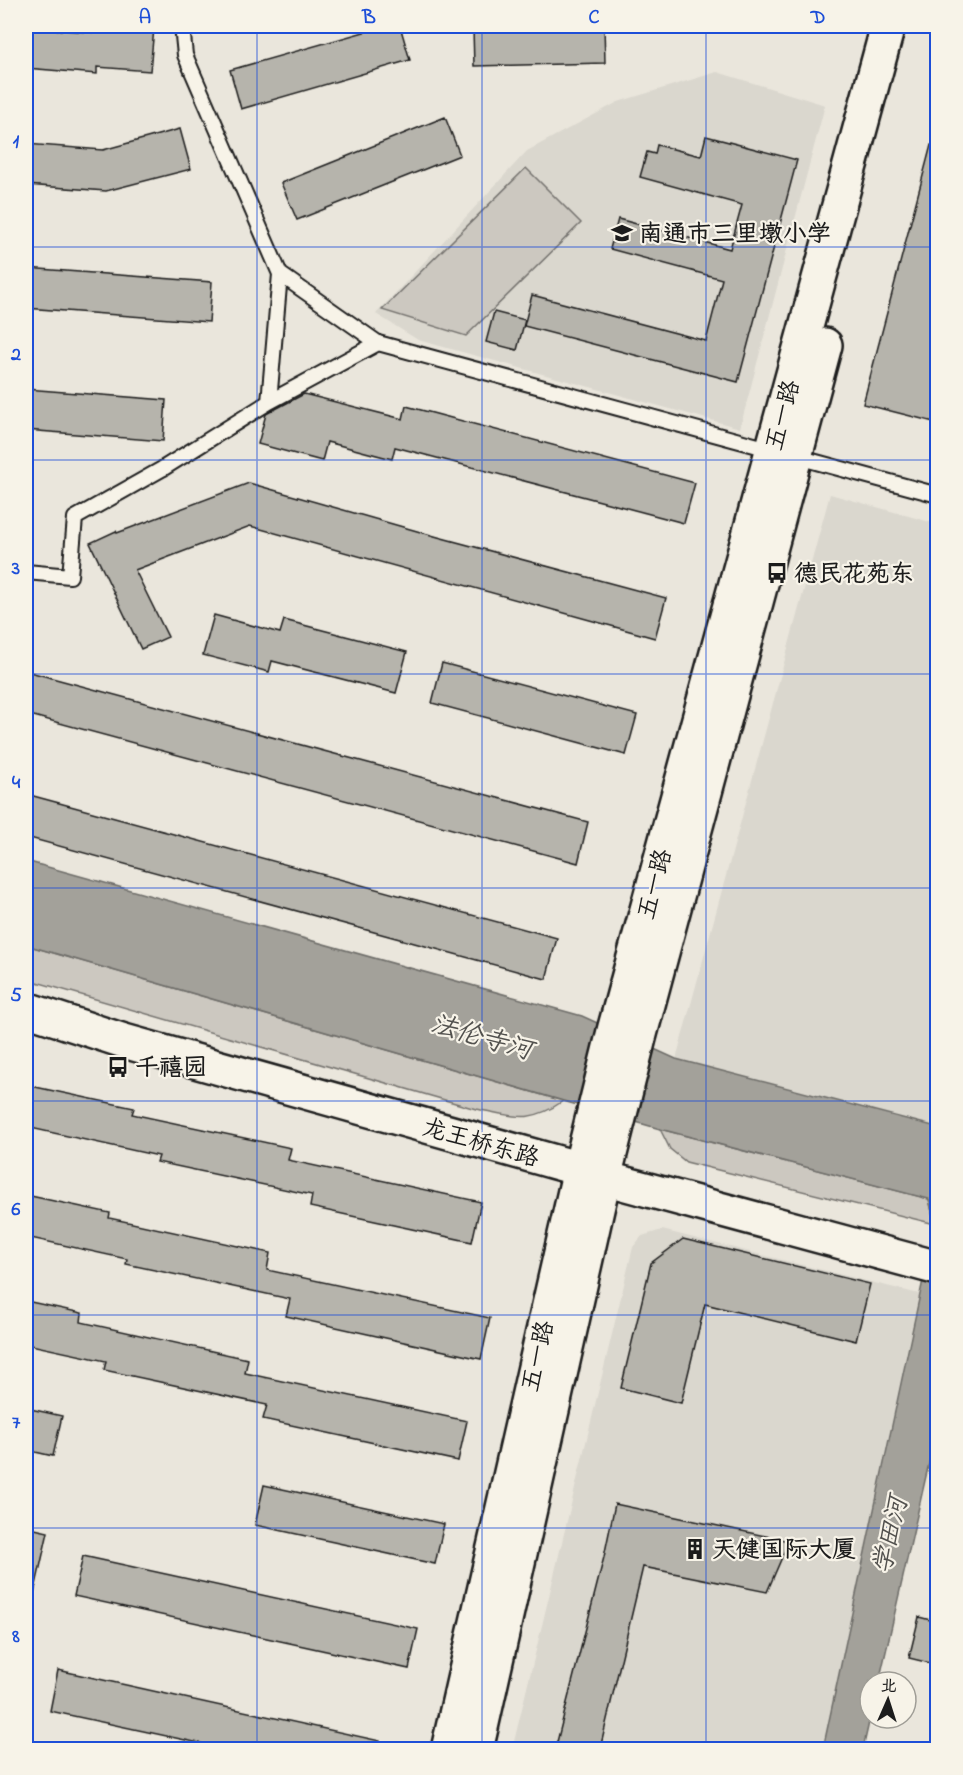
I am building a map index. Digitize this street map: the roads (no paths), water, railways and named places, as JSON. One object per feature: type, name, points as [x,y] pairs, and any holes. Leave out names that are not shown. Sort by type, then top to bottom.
[{"type":"main road","name":"五一路","points":[[784,453],[888,26]]},
{"type":"main road","name":"五一路","points":[[448,1749],[627,1033],[784,453],[910,26]]},
{"type":"main road","name":"龙王桥东路","points":[[26,1009],[124,1041],[592,1174],[924,1265]]},
{"type":"main road","name":"五一路","points":[[476,1749],[592,1174]]},
{"type":"lane","points":[[182,26],[185,55],[280,274],[269,402]]},
{"type":"lane","points":[[280,274],[378,343],[938,495]]},
{"type":"lane","points":[[26,572],[70,576],[75,518],[162,469],[269,402],[378,343]]},
{"type":"water","points":[[26,861],[582,1016],[676,1059],[937,1127],[937,1428],[882,1670],[858,1670],[858,1730],[867,1730],[863,1749],[823,1749],[935,1224],[929,1199],[660,1129],[26,945]]},
{"type":"place","name":"南通市三里墩小学","points":[[622,233]]},
{"type":"place","name":"德民花苑东","points":[[777,573]]},
{"type":"place","name":"千禧园","points":[[118,1067]]},
{"type":"place","name":"天健国际大厦","points":[[695,1549]]},
{"type":"water label","name":"法伦寺河","points":[[482,1036]]},
{"type":"water label","name":"学田河","points":[[889,1535]]}]
